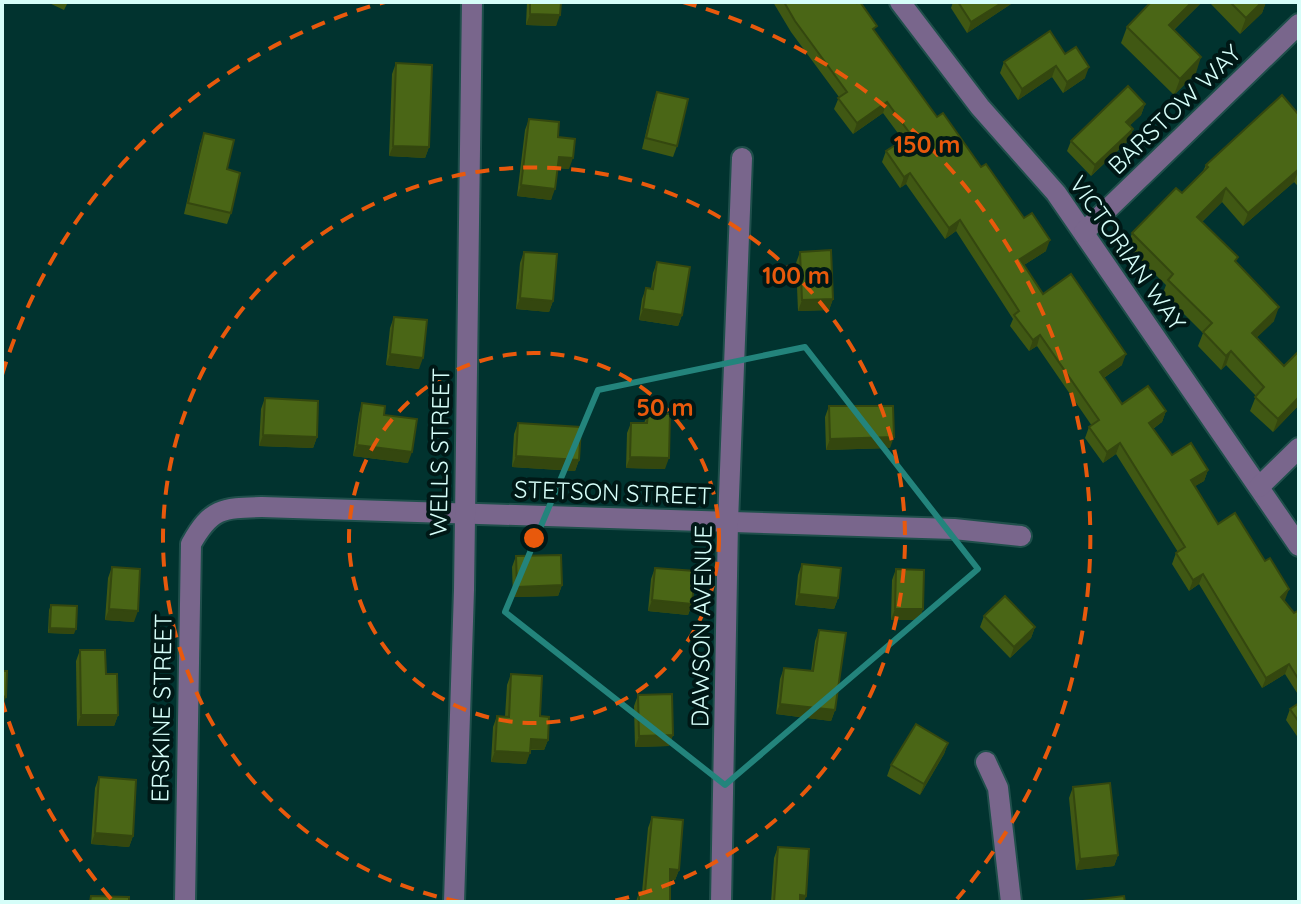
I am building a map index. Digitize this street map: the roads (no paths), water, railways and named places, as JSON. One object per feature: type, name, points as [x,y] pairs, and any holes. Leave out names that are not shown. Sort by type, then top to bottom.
[{"type":"street","name":"WELLS STREET","points":[[454,902],[472,2]]},
{"type":"street","name":"VICTORIAN WAY","points":[[900,2],[924,39],[1056,193],[1299,546]]},
{"type":"street","name":"BARSTOW WAY","points":[[1084,232],[1299,24]]},
{"type":"street","name":"DAWSON AVENUE","points":[[721,902],[728,522],[742,158]]},
{"type":"street","points":[[1259,487],[1299,448]]},
{"type":"street","name":"STETSON STREET","points":[[205,519],[232,508],[262,507],[954,529],[1021,536]]},
{"type":"street","name":"ERSKINE STREET","points":[[185,902],[191,544],[205,519]]},
{"type":"street","points":[[986,762],[998,788],[1011,902]]}]
